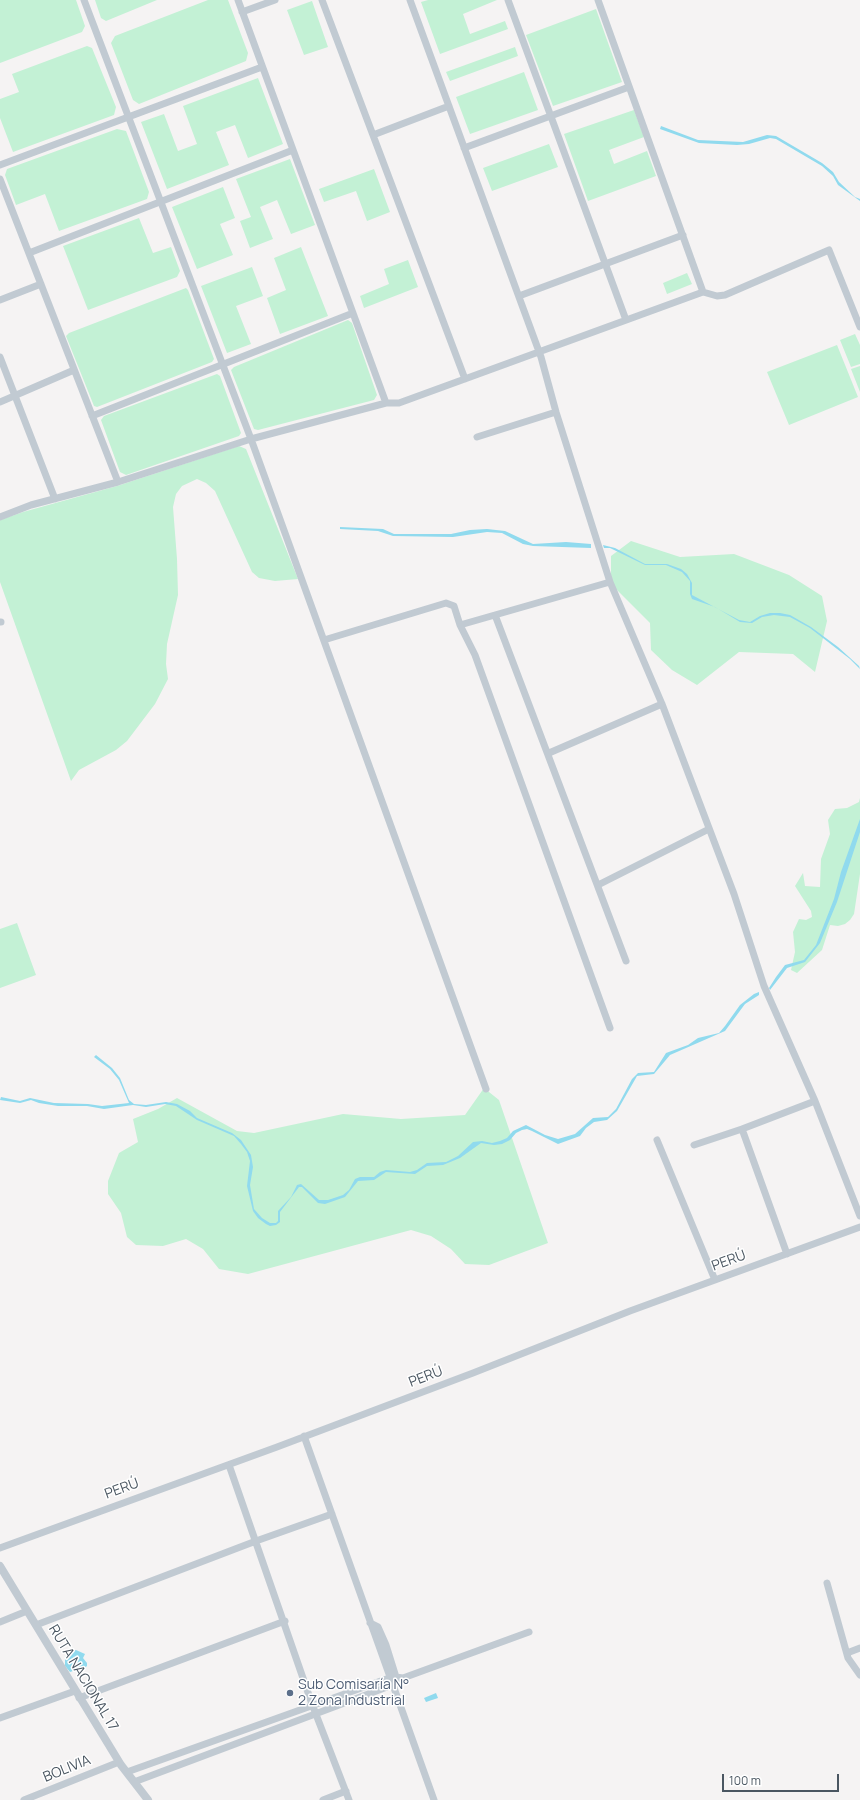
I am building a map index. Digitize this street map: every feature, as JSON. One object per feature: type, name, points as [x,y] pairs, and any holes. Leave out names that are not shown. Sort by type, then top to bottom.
[{"type":"street","points":[[84,0],[251,439],[486,1090]]},
{"type":"street","points":[[238,0],[386,403]]},
{"type":"street","points":[[242,12],[275,0]]},
{"type":"street","points":[[322,0],[465,379]]},
{"type":"street","points":[[410,0],[539,352],[556,412],[610,582],[662,704],[734,894],[764,986],[815,1101],[860,1216]]},
{"type":"street","points":[[508,0],[626,320]]},
{"type":"street","points":[[598,0],[703,292]]},
{"type":"street","points":[[0,165],[262,67]]},
{"type":"street","points":[[464,148],[629,87]]},
{"type":"street","points":[[373,135],[449,106]]},
{"type":"street","points":[[29,253],[293,150]]},
{"type":"street","points":[[0,179],[2,192],[29,253],[118,482]]},
{"type":"street","points":[[519,296],[683,235]]},
{"type":"street","points":[[0,517],[55,498],[118,482],[251,439],[386,403],[399,403],[703,292],[717,296],[725,295],[829,250],[860,327]]},
{"type":"street","points":[[0,300],[41,284]]},
{"type":"street","points":[[92,416],[353,313]]},
{"type":"street","points":[[0,357],[55,498]]},
{"type":"street","points":[[0,402],[74,370]]},
{"type":"street","points":[[477,436],[556,412]]},
{"type":"street","points":[[460,625],[610,582]]},
{"type":"street","points":[[324,640],[446,603],[454,606],[460,625],[475,655],[610,1028]]},
{"type":"street","points":[[495,615],[549,753],[626,961]]},
{"type":"street","points":[[549,753],[662,704]]},
{"type":"street","points":[[598,885],[709,830]]},
{"type":"street","points":[[694,1145],[742,1129],[815,1101]]},
{"type":"street","points":[[742,1129],[787,1254]]},
{"type":"street","points":[[657,1140],[716,1280]]},
{"type":"street","name":"PERÚ","points":[[0,1548],[229,1465],[716,1280],[860,1227]]},
{"type":"street","points":[[304,1436],[370,1623],[378,1627],[398,1678]]},
{"type":"street","points":[[229,1465],[285,1622],[312,1704],[349,1800]]},
{"type":"street","points":[[36,1625],[256,1541],[332,1514]]},
{"type":"street","name":"RUTA NACIONAL 17","points":[[0,1566],[119,1762],[148,1800]]},
{"type":"street","points":[[827,1583],[847,1653],[860,1675]]},
{"type":"street","points":[[0,1622],[28,1611]]},
{"type":"street","points":[[0,1718],[77,1694],[285,1622]]},
{"type":"street","points":[[127,1772],[312,1704],[398,1678],[529,1632]]},
{"type":"street","points":[[847,1653],[860,1648]]},
{"type":"street","points":[[134,1782],[316,1713],[393,1686],[398,1678]]},
{"type":"street","points":[[393,1686],[398,1678]]},
{"type":"street","points":[[393,1686],[434,1800]]},
{"type":"street","name":"BOLIVIA","points":[[24,1800],[119,1762]]},
{"type":"street","points":[[323,1800],[346,1791]]},
{"type":"green space","points":[[0,0],[76,0],[85,26],[82,32],[0,63]]},
{"type":"green space","points":[[95,0],[157,0],[106,21],[101,18]]},
{"type":"green space","points":[[208,0],[228,0],[248,53],[246,61],[139,104],[133,100],[111,43],[115,36]]},
{"type":"green space","points":[[428,0],[497,0],[463,14],[470,34],[505,21],[508,29],[440,54],[421,2]]},
{"type":"green space","points":[[312,1],[328,47],[304,55],[287,10]]},
{"type":"green space","points":[[596,9],[622,82],[553,106],[526,35]]},
{"type":"green space","points":[[87,46],[92,48],[116,107],[114,115],[13,152],[0,118],[0,99],[19,92],[12,74]]},
{"type":"green space","points":[[515,47],[518,56],[450,81],[446,72]]},
{"type":"green space","points":[[524,72],[538,110],[470,134],[456,97]]},
{"type":"green space","points":[[258,78],[283,144],[248,158],[235,125],[216,132],[229,165],[167,189],[141,122],[164,114],[178,151],[197,144],[183,106]]},
{"type":"green space","points":[[634,110],[644,137],[609,150],[614,164],[647,151],[656,176],[588,201],[564,134]]},
{"type":"green space","points":[[117,129],[126,131],[149,192],[147,199],[59,231],[45,194],[16,205],[5,175],[7,169]]},
{"type":"green space","points":[[549,144],[558,167],[492,191],[483,168]]},
{"type":"green space","points":[[290,159],[315,225],[291,234],[277,200],[260,207],[273,239],[250,248],[240,221],[251,217],[236,179]]},
{"type":"green space","points":[[374,169],[390,212],[367,221],[356,191],[324,202],[319,189]]},
{"type":"green space","points":[[223,187],[235,218],[220,224],[233,255],[197,269],[172,207]]},
{"type":"green space","points":[[139,218],[153,253],[171,247],[180,271],[177,277],[88,310],[63,246]]},
{"type":"green space","points":[[301,247],[328,316],[280,334],[267,298],[286,290],[274,258]]},
{"type":"green space","points":[[408,260],[418,287],[364,308],[360,296],[389,284],[384,269]]},
{"type":"green space","points":[[252,267],[263,296],[236,306],[251,344],[227,353],[201,286]]},
{"type":"green space","points":[[687,273],[692,284],[667,294],[663,283]]},
{"type":"green space","points":[[186,288],[214,359],[212,362],[97,407],[94,406],[66,336],[69,333]]},
{"type":"green space","points":[[348,320],[352,323],[377,395],[374,400],[258,430],[254,429],[231,370],[234,367]]},
{"type":"green space","points":[[855,334],[860,345],[860,364],[851,367],[840,340]]},
{"type":"green space","points":[[837,345],[858,397],[789,425],[767,372]]},
{"type":"green space","points":[[860,366],[860,392],[851,369]]},
{"type":"green space","points":[[217,374],[220,376],[241,433],[239,436],[126,475],[120,472],[101,420],[104,416]]},
{"type":"green space","points":[[239,446],[246,449],[298,579],[275,581],[259,578],[252,572],[215,491],[206,483],[197,479],[182,486],[176,494],[173,507],[178,595],[167,644],[166,664],[168,679],[155,704],[127,741],[116,750],[79,770],[71,781],[0,582],[0,520],[23,512],[117,486]]},
{"type":"green space","points":[[631,541],[680,557],[734,554],[789,575],[822,596],[827,621],[815,672],[793,654],[739,652],[697,685],[672,670],[651,650],[650,623],[611,584],[611,556]]},
{"type":"green space","points":[[860,798],[860,874],[854,914],[845,924],[838,926],[830,925],[822,950],[797,973],[791,970],[795,952],[793,932],[799,919],[806,920],[812,917],[811,911],[795,886],[803,873],[805,886],[820,887],[821,859],[830,834],[828,820],[835,809],[847,808],[859,802]]},
{"type":"green space","points":[[17,923],[36,975],[0,988],[0,929]]},
{"type":"green space","points":[[484,1088],[499,1100],[548,1243],[489,1265],[465,1264],[451,1249],[431,1236],[411,1230],[248,1274],[219,1269],[203,1249],[186,1239],[163,1246],[136,1245],[127,1237],[121,1213],[108,1194],[108,1181],[119,1153],[138,1142],[133,1119],[158,1109],[177,1098],[237,1131],[254,1133],[343,1114],[401,1119],[465,1115]]},
{"type":"water","points":[[661,126],[698,140],[743,142],[767,135],[776,136],[822,163],[833,172],[839,182],[855,197],[860,199],[860,201],[838,185],[833,176],[822,166],[776,139],[770,138],[749,144],[737,145],[699,143],[660,129]]},
{"type":"water","points":[[340,527],[383,529],[394,534],[451,534],[470,530],[487,529],[505,531],[533,544],[566,542],[591,544],[591,548],[533,546],[523,544],[502,533],[487,532],[453,537],[393,536],[378,531],[340,529]]},
{"type":"water","points":[[603,545],[615,548],[645,564],[667,564],[681,569],[687,574],[692,583],[692,595],[714,607],[692,599],[690,594],[690,581],[682,572],[666,565],[645,565],[610,548],[604,548]]},
{"type":"water","points":[[718,609],[739,620],[750,622],[760,616],[770,613],[790,615],[811,627],[838,647],[859,666],[860,669],[850,659],[810,628],[790,617],[774,615],[762,617],[752,623],[740,622]]},
{"type":"water","points":[[860,819],[860,832],[837,902],[820,943],[805,962],[787,968],[770,990],[769,988],[785,965],[804,960],[816,945],[834,899],[841,872]]},
{"type":"water","points":[[759,992],[759,995],[745,1004],[725,1031],[670,1055],[654,1074],[637,1076],[617,1111],[607,1120],[594,1122],[586,1128],[580,1136],[558,1144],[527,1129],[522,1130],[516,1133],[510,1140],[502,1144],[494,1145],[481,1143],[460,1158],[443,1165],[427,1166],[415,1174],[386,1172],[374,1180],[358,1181],[345,1197],[325,1204],[318,1203],[302,1187],[299,1187],[280,1212],[280,1222],[276,1225],[270,1226],[258,1218],[253,1211],[247,1186],[250,1161],[247,1152],[241,1144],[234,1136],[197,1120],[176,1106],[165,1104],[146,1107],[133,1105],[104,1109],[87,1106],[58,1106],[31,1100],[20,1103],[0,1100],[1,1097],[20,1101],[30,1098],[54,1103],[102,1106],[129,1103],[119,1080],[110,1069],[94,1057],[96,1055],[112,1068],[120,1078],[129,1100],[134,1104],[146,1105],[166,1102],[177,1104],[190,1111],[197,1118],[232,1133],[241,1140],[251,1155],[253,1167],[250,1185],[254,1209],[262,1218],[270,1223],[276,1223],[278,1221],[278,1211],[291,1197],[297,1185],[301,1184],[319,1200],[328,1200],[343,1195],[349,1190],[355,1179],[360,1177],[374,1177],[380,1172],[386,1170],[410,1172],[417,1170],[427,1163],[446,1162],[458,1156],[473,1142],[482,1141],[492,1143],[500,1141],[507,1138],[513,1131],[526,1125],[545,1135],[558,1139],[575,1134],[593,1118],[608,1117],[616,1109],[632,1079],[638,1073],[654,1072],[666,1053],[688,1045],[698,1038],[719,1033],[740,1005]]},
{"type":"water","points":[[76,1650],[85,1654],[83,1658],[87,1663],[87,1666],[80,1671],[76,1670],[70,1672],[65,1666],[65,1656],[68,1656],[69,1652]]},
{"type":"water","points":[[436,1693],[438,1698],[426,1702],[424,1698]]},
{"type":"place","name":"Sub Comisaría N° 2 Zona Industrial","points":[[290,1693]]}]
